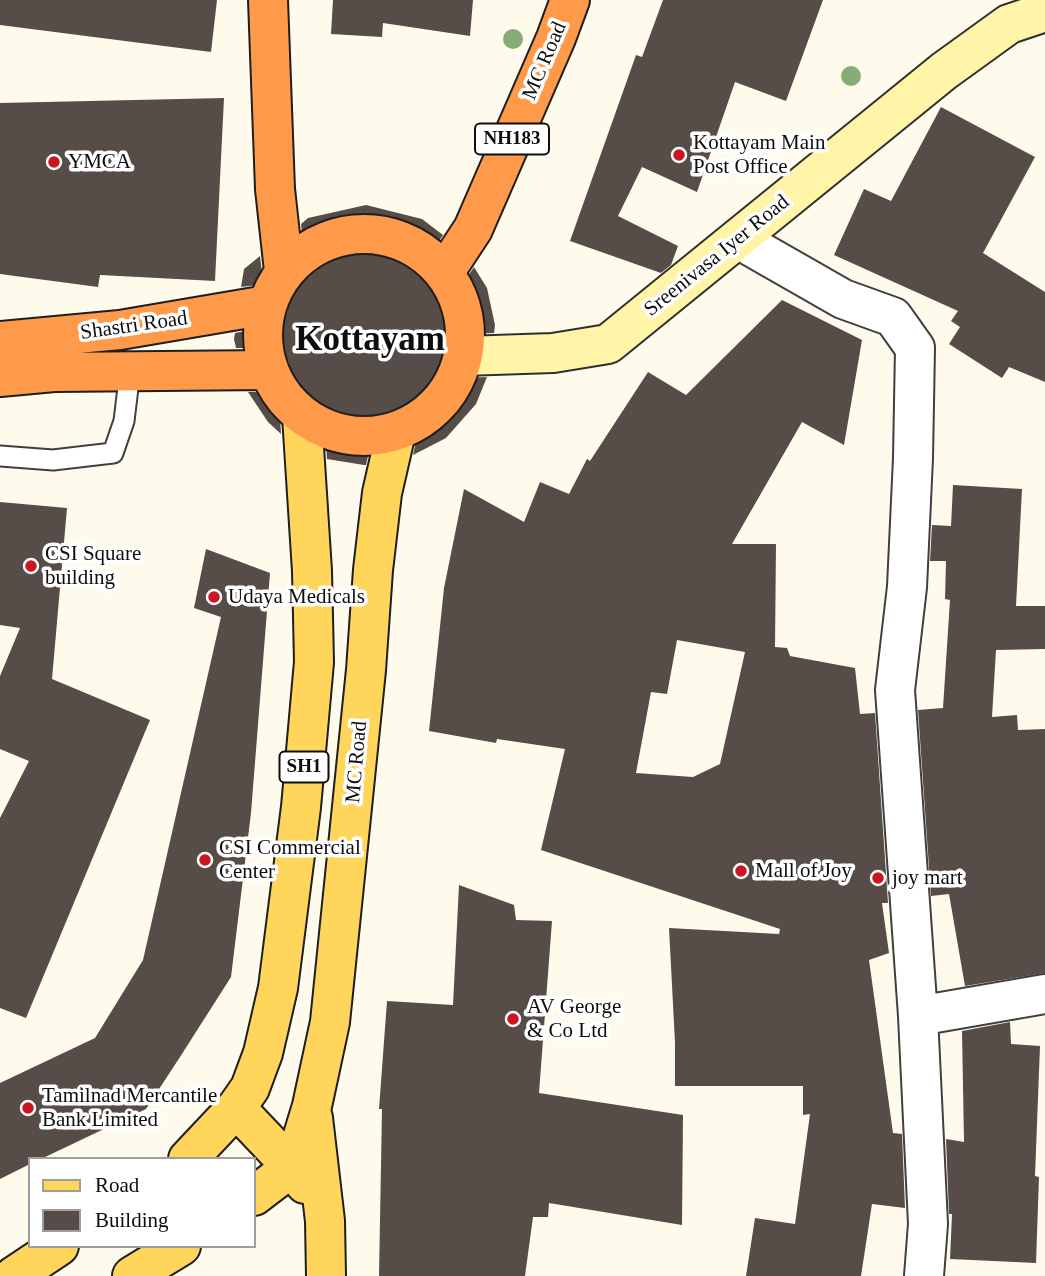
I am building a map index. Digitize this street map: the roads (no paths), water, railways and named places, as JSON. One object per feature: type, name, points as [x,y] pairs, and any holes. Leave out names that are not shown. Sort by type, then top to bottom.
[{"type":"highway","points":[[268,0],[275,189],[284,271]]},
{"type":"highway","name":"MC Road","points":[[444,273],[473,229],[570,0]]},
{"type":"highway","points":[[365,233],[409,244],[444,273],[459,298],[466,327],[464,356],[451,389],[427,416],[396,432],[363,437],[331,431],[302,416],[277,388],[269,370],[261,338],[267,305],[284,271],[320,243],[365,233]]},
{"type":"highway","name":"Shastri Road","points":[[0,341],[120,330],[267,305]]},
{"type":"highway","name":"Shastri Road","points":[[0,377],[54,372],[269,370]]},
{"type":"main road","name":"Sreenivasa Iyer Road","points":[[464,356],[553,352],[608,344],[908,101],[1008,12],[1045,12]]},
{"type":"main road","name":"SH1","points":[[190,1157],[236,1108],[250,1088],[263,1054],[278,988],[301,807],[314,662],[312,571],[302,416]]},
{"type":"main road","name":"MC Road","points":[[273,1181],[298,1152],[312,1105],[330,1022],[366,670],[373,570],[382,493],[396,432]]},
{"type":"main road","points":[[312,1105],[325,1221],[326,1276]]},
{"type":"main road","points":[[236,1108],[273,1181],[308,1188],[325,1221]]},
{"type":"main road","points":[[14,1276],[56,1248]]},
{"type":"main road","points":[[132,1276],[178,1248]]},
{"type":"street","points":[[737,239],[843,299],[893,317],[915,348],[907,587],[895,690],[918,1016],[928,1224],[924,1276]]},
{"type":"street","points":[[918,1016],[1045,994]]},
{"type":"lane","points":[[0,456],[53,460],[113,453],[124,422],[130,371]]},
{"type":"place","name":"Kottayam Main Post Office","points":[[679,155]]},
{"type":"place","name":"YMCA","points":[[54,162]]},
{"type":"place","name":"CSI Square building","points":[[31,566]]},
{"type":"place","name":"Udaya Medicals","points":[[214,597]]},
{"type":"place","name":"CSI Commercial Center","points":[[205,860]]},
{"type":"place","name":"Mall of Joy","points":[[741,871]]},
{"type":"place","name":"joy mart","points":[[878,878]]},
{"type":"place","name":"AV George & Co Ltd","points":[[513,1019]]},
{"type":"place","name":"Tamilnad Mercantile Bank Limited","points":[[28,1108]]},
{"type":"district","name":"Kottayam","points":[[370,341]]}]
